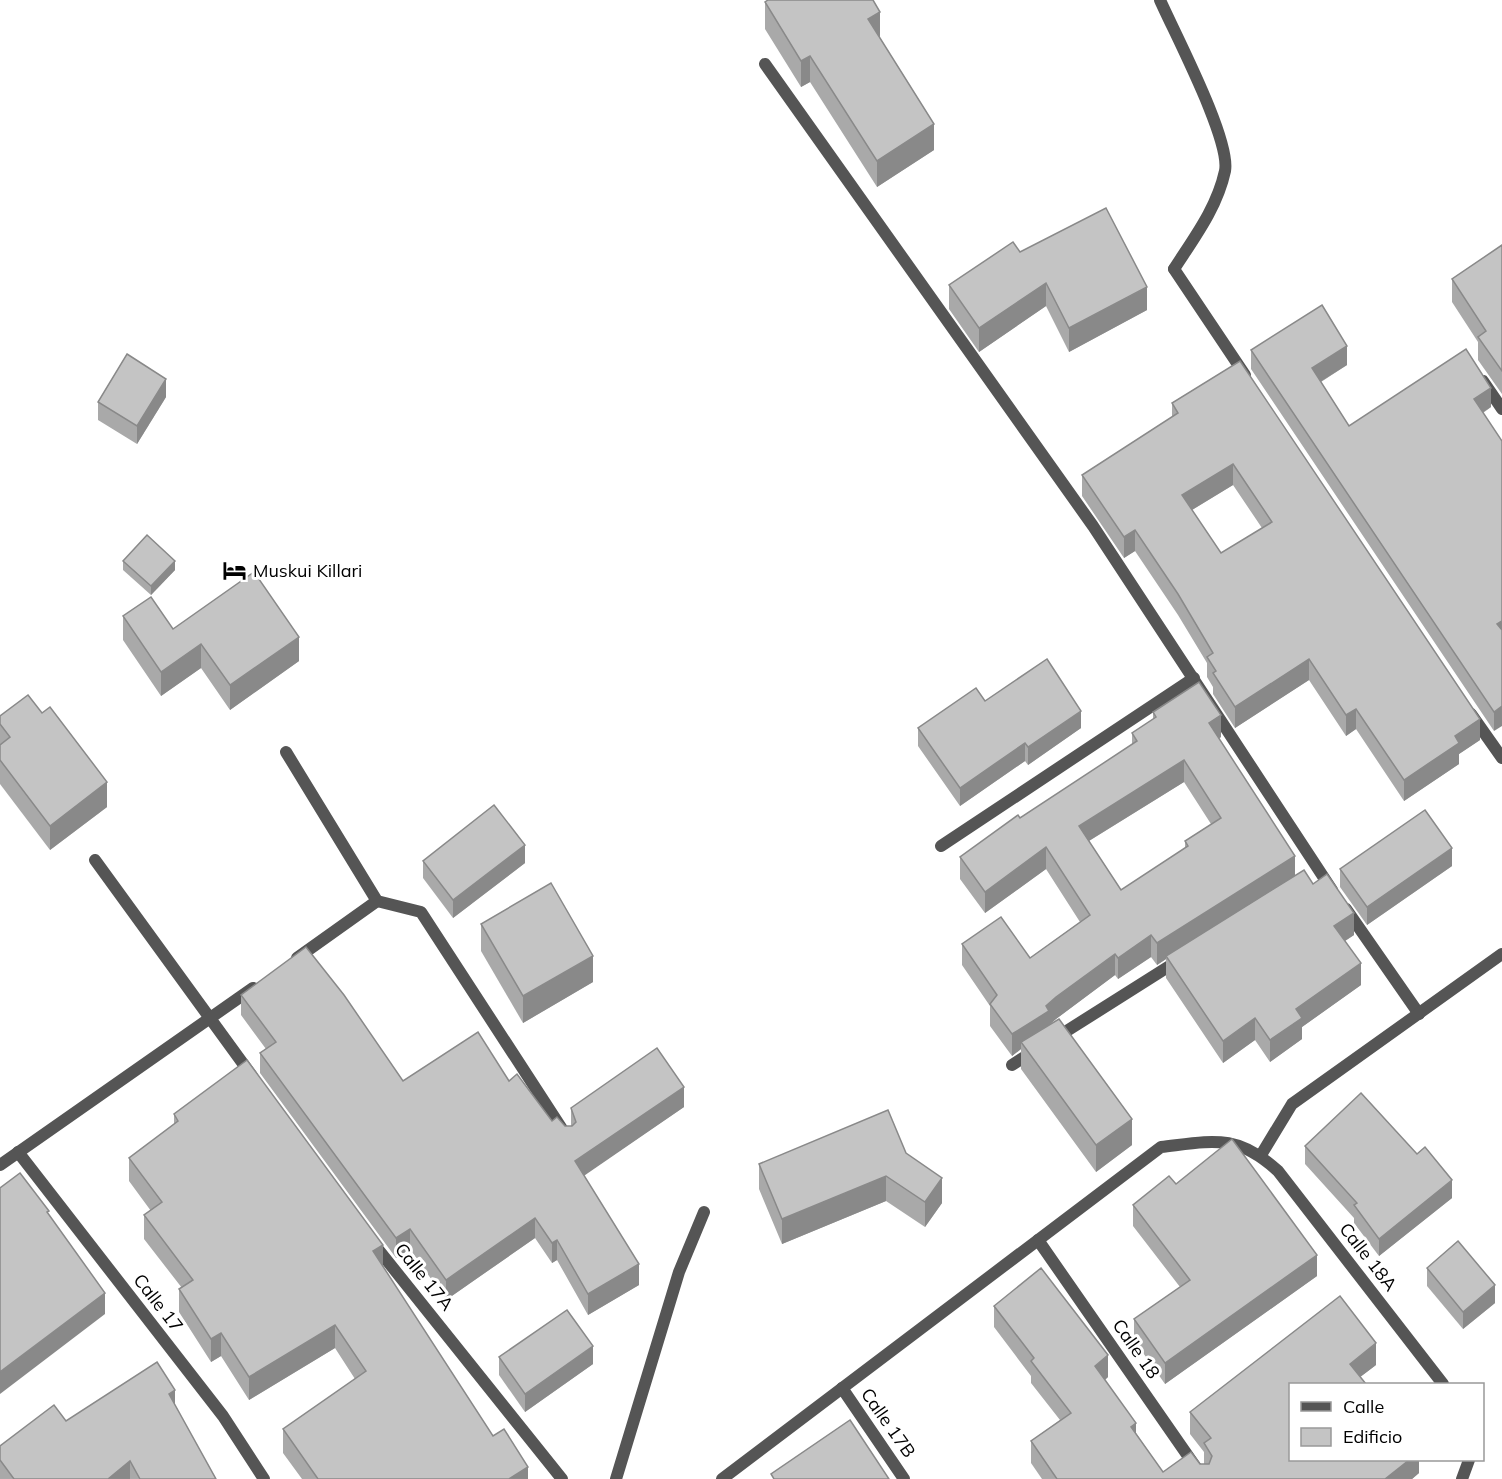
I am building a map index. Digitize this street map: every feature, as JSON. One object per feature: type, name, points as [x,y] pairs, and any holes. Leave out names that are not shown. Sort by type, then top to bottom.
[{"type":"street","points":[[1160,0],[1219,133],[1225,169],[1213,208],[1174,269],[1253,386]]},
{"type":"street","points":[[765,64],[1086,517],[1194,678],[1315,875],[1419,1014]]},
{"type":"street","points":[[1473,367],[1502,409]]},
{"type":"street","points":[[941,846],[1194,678]]},
{"type":"street","points":[[1462,699],[1502,758]]},
{"type":"street","points":[[286,752],[377,901],[421,912],[568,1138]]},
{"type":"street","points":[[95,860],[258,1084]]},
{"type":"street","points":[[288,963],[377,901]]},
{"type":"street","points":[[1012,1065],[1191,953]]},
{"type":"street","points":[[722,1479],[1161,1147],[1224,1140],[1261,1155],[1292,1104],[1502,954]]},
{"type":"street","points":[[0,1165],[259,984]]},
{"type":"street","name":"Calle 17","points":[[18,1152],[223,1416],[264,1479]]},
{"type":"street","name":"Calle 18A","points":[[1261,1155],[1278,1171],[1442,1383]]},
{"type":"street","points":[[616,1479],[679,1272],[704,1212]]},
{"type":"street","name":"Calle 17A","points":[[368,1236],[562,1479]]},
{"type":"street","name":"Calle 18","points":[[1038,1240],[1204,1479]]},
{"type":"street","name":"Calle 17B","points":[[842,1388],[904,1479]]},
{"type":"street","points":[[1462,1479],[1469,1461]]},
{"type":"building","points":[[768,0],[873,0],[880,12],[868,19],[934,124],[877,161],[810,56],[801,61],[765,2]]},
{"type":"building","points":[[1106,208],[1147,287],[1069,328],[1046,283],[979,328],[949,285],[1013,242],[1020,252]]},
{"type":"building","points":[[1502,245],[1502,371],[1478,337],[1486,331],[1452,279]]},
{"type":"building","points":[[1322,305],[1347,346],[1312,368],[1349,426],[1466,349],[1491,388],[1474,399],[1502,441],[1502,621],[1497,624],[1502,630],[1502,706],[1494,712],[1251,350]]},
{"type":"building","points":[[127,354],[166,379],[137,426],[98,402]]},
{"type":"building","points":[[1240,361],[1480,719],[1455,736],[1459,743],[1404,780],[1356,709],[1346,715],[1309,659],[1235,707],[1213,673],[1216,671],[1207,657],[1213,653],[1178,594],[1135,530],[1124,537],[1082,475],[1178,413],[1172,403]],"holes":[[[1233,464],[1272,522],[1221,553],[1182,495]]]},
{"type":"building","points":[[147,535],[175,561],[151,586],[123,561]]},
{"type":"building","points":[[254,572],[299,637],[230,685],[201,644],[161,672],[123,616],[151,597],[173,629]]},
{"type":"building","points":[[1047,659],[1081,711],[1028,747],[1025,743],[960,788],[918,728],[976,688],[985,701]]},
{"type":"building","points":[[1199,682],[1221,715],[1209,723],[1295,856],[1157,943],[1151,935],[1118,958],[1115,954],[1056,997],[1046,1006],[1049,1011],[1012,1034],[990,1004],[997,995],[962,944],[1001,917],[1030,958],[1090,915],[1046,847],[985,892],[960,857],[1018,815],[1020,818],[1137,741],[1132,733],[1156,717],[1153,712]],"holes":[[[1184,760],[1221,818],[1185,841],[1188,846],[1121,890],[1079,826]]]},
{"type":"building","points":[[28,695],[42,713],[50,707],[107,782],[50,826],[0,760],[0,745],[10,737],[0,724],[0,716]]},
{"type":"building","points":[[494,805],[525,845],[453,900],[423,861]]},
{"type":"building","points":[[1425,810],[1452,848],[1367,907],[1340,869]]},
{"type":"building","points":[[1304,870],[1313,884],[1327,874],[1354,913],[1334,926],[1361,963],[1296,1009],[1302,1018],[1270,1040],[1255,1018],[1223,1041],[1166,956]]},
{"type":"building","points":[[551,883],[593,956],[523,996],[481,924]]},
{"type":"building","points":[[306,947],[344,995],[403,1081],[478,1032],[509,1081],[517,1074],[552,1121],[557,1117],[565,1126],[572,1126],[576,1122],[571,1108],[657,1048],[684,1087],[575,1161],[639,1264],[588,1294],[557,1240],[552,1243],[535,1218],[446,1280],[410,1229],[396,1238],[260,1053],[276,1042],[241,995]]},
{"type":"building","points":[[1059,1019],[1132,1119],[1096,1145],[1021,1042]]},
{"type":"building","points":[[247,1060],[383,1245],[373,1251],[493,1436],[504,1429],[528,1467],[509,1479],[318,1479],[283,1429],[366,1371],[335,1325],[249,1377],[221,1333],[211,1339],[179,1289],[193,1280],[144,1215],[162,1202],[129,1158],[178,1121],[174,1114]]},
{"type":"building","points":[[1361,1093],[1417,1154],[1425,1147],[1452,1180],[1379,1239],[1354,1205],[1357,1203],[1305,1146]]},
{"type":"building","points":[[888,1110],[906,1153],[942,1178],[925,1202],[886,1176],[782,1219],[759,1164]]},
{"type":"building","points":[[1232,1139],[1317,1255],[1165,1363],[1134,1319],[1190,1280],[1133,1205],[1169,1176],[1176,1184]]},
{"type":"building","points":[[20,1173],[105,1293],[0,1372],[0,1188]]},
{"type":"building","points":[[1458,1241],[1495,1285],[1463,1312],[1427,1268]]},
{"type":"building","points":[[1041,1268],[1108,1355],[1095,1366],[1136,1423],[1131,1427],[1163,1472],[1191,1452],[1200,1464],[1209,1464],[1212,1456],[1204,1443],[1211,1438],[1190,1412],[1340,1296],[1376,1343],[1350,1364],[1365,1383],[1289,1383],[1289,1461],[1408,1461],[1385,1479],[1057,1479],[1031,1441],[1071,1413],[1031,1361],[1034,1358],[994,1306]]},
{"type":"building","points":[[567,1310],[593,1346],[525,1394],[499,1357]]},
{"type":"building","points":[[157,1362],[175,1390],[169,1394],[216,1479],[140,1479],[130,1461],[108,1479],[14,1479],[0,1460],[0,1446],[54,1405],[66,1421]]},
{"type":"building","points":[[850,1420],[889,1479],[774,1479],[771,1474]]},
{"type":"place","name":"Muskui Killari","points":[[235,571]]}]
